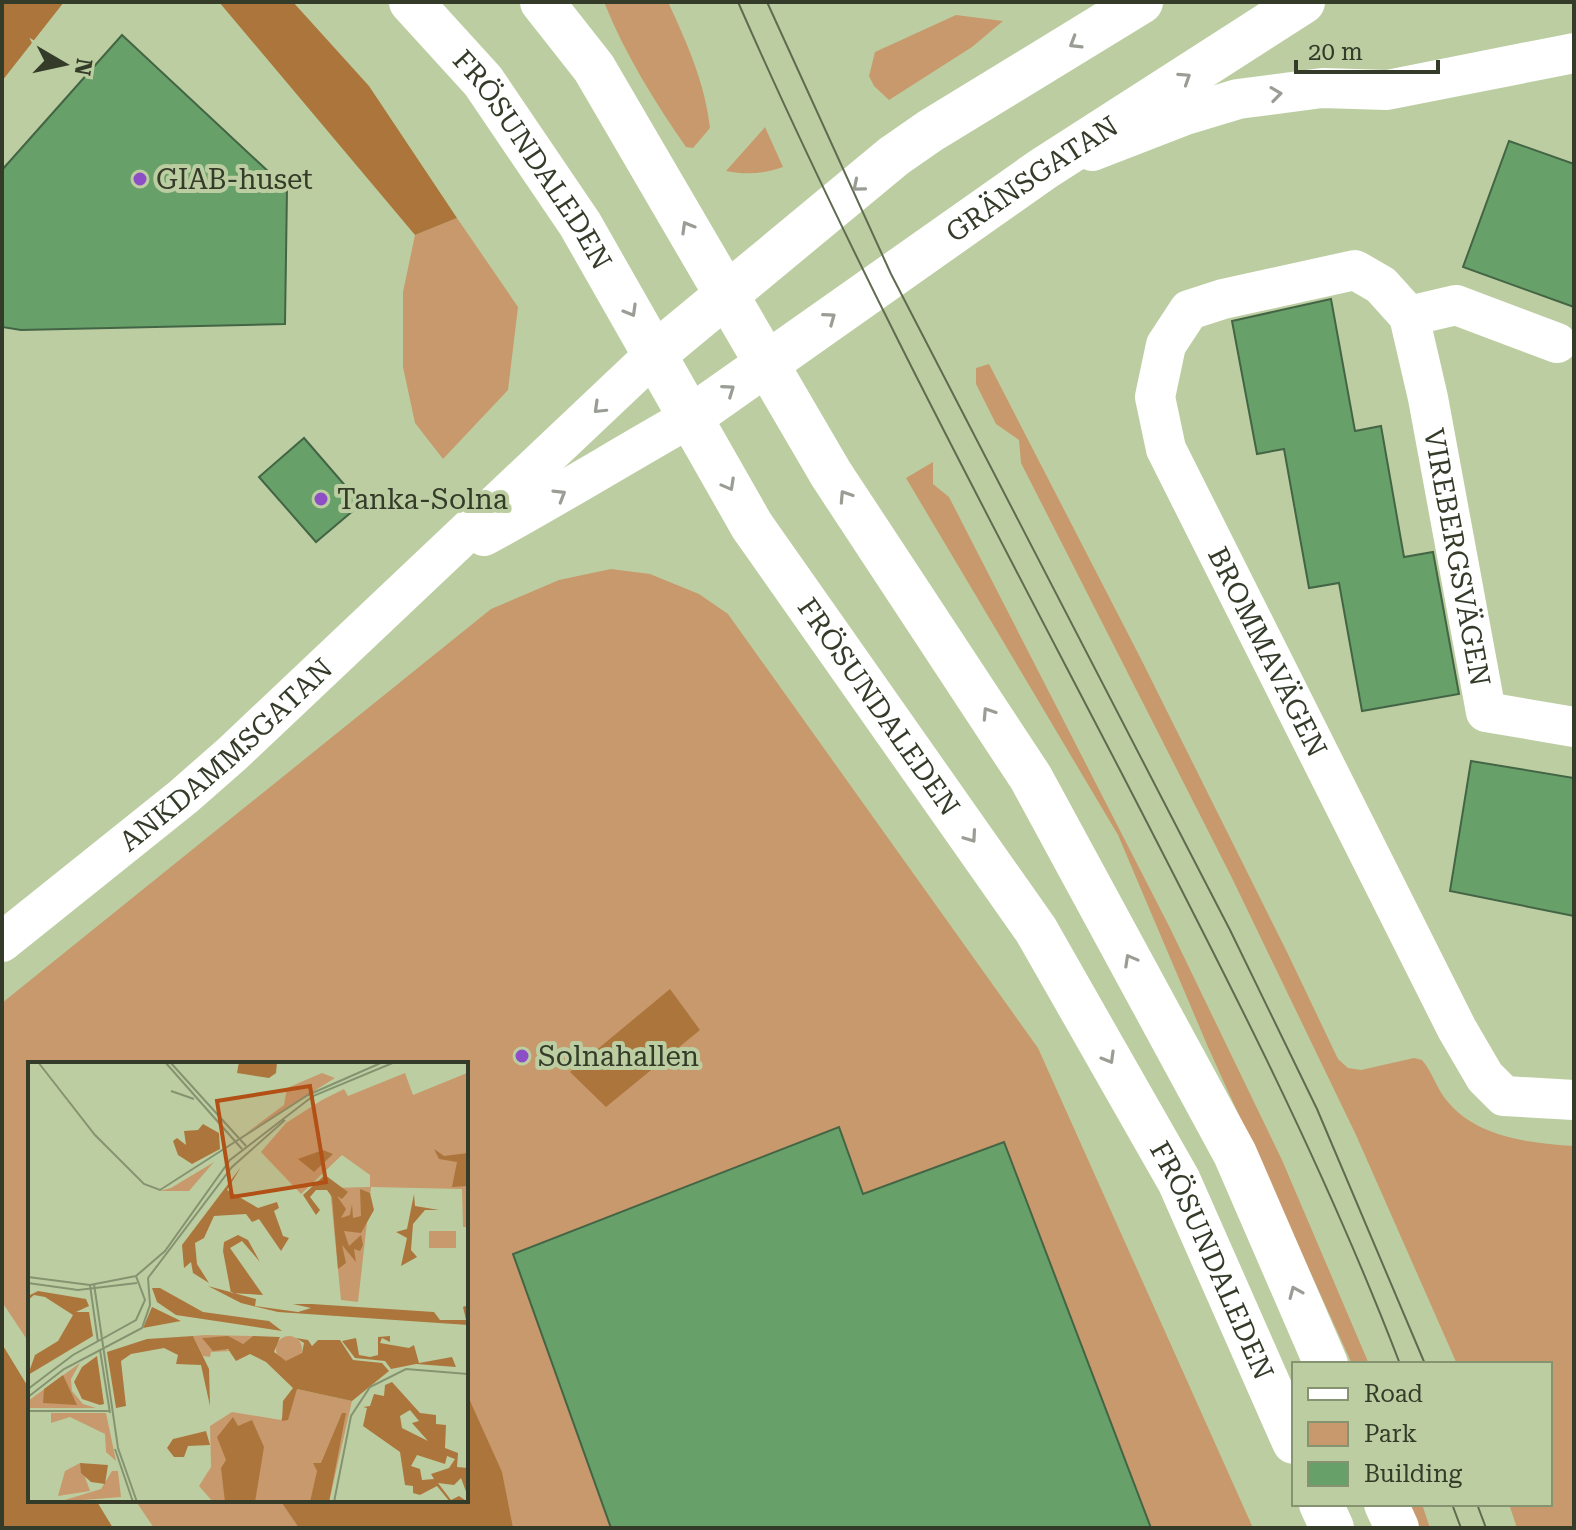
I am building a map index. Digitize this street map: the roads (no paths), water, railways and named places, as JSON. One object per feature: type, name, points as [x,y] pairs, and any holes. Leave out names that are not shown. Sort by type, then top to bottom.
[{"type":"main road","name":"FRÖSUNDALEDEN","points":[[411,2],[483,81],[580,224],[752,526],[1036,930],[1179,1181],[1292,1437]]},
{"type":"main road","points":[[542,2],[594,68],[831,474],[1031,778],[1235,1154],[1325,1362]]},
{"type":"main road","points":[[655,354],[906,147],[1141,2]]},
{"type":"main road","name":"GRÄNSGATAN","points":[[691,417],[1043,169],[1303,2]]},
{"type":"main road","points":[[1322,1506],[1332,1528]]},
{"type":"main road","points":[[1387,1506],[1397,1528]]},
{"type":"street","points":[[561,2],[594,68]]},
{"type":"street","points":[[1043,169],[1185,115],[1238,99],[1322,88],[1387,90],[1574,53]]},
{"type":"street","name":"BROMMAVÄGEN","points":[[1381,285],[1355,270],[1223,299],[1189,310],[1166,345],[1155,397],[1166,449],[1457,1029],[1485,1077],[1504,1096],[1574,1100]]},
{"type":"street","name":"VIREBERGSVÄGEN","points":[[1381,285],[1409,316],[1428,398],[1486,712],[1574,727]]},
{"type":"street","points":[[1409,316],[1456,305],[1557,343]]},
{"type":"street","name":"ANKDAMMSGATAN","points":[[2,942],[203,780],[655,354]]},
{"type":"street","name":"ANKDAMMSGATAN","points":[[442,558],[562,494],[691,417]]},
{"type":"tram line","points":[[738,2],[875,294],[1269,1064],[1338,1213],[1399,1362]]},
{"type":"tram line","points":[[767,2],[891,274],[1230,930],[1317,1109],[1424,1362]]},
{"type":"tram line","points":[[1453,1506],[1461,1528]]},
{"type":"tram line","points":[[1478,1506],[1486,1528]]},
{"type":"place","name":"GIAB-huset","points":[[140,179]]},
{"type":"place","name":"Tanka-Solna","points":[[321,499]]},
{"type":"place","name":"Solnahallen","points":[[522,1056]]}]
